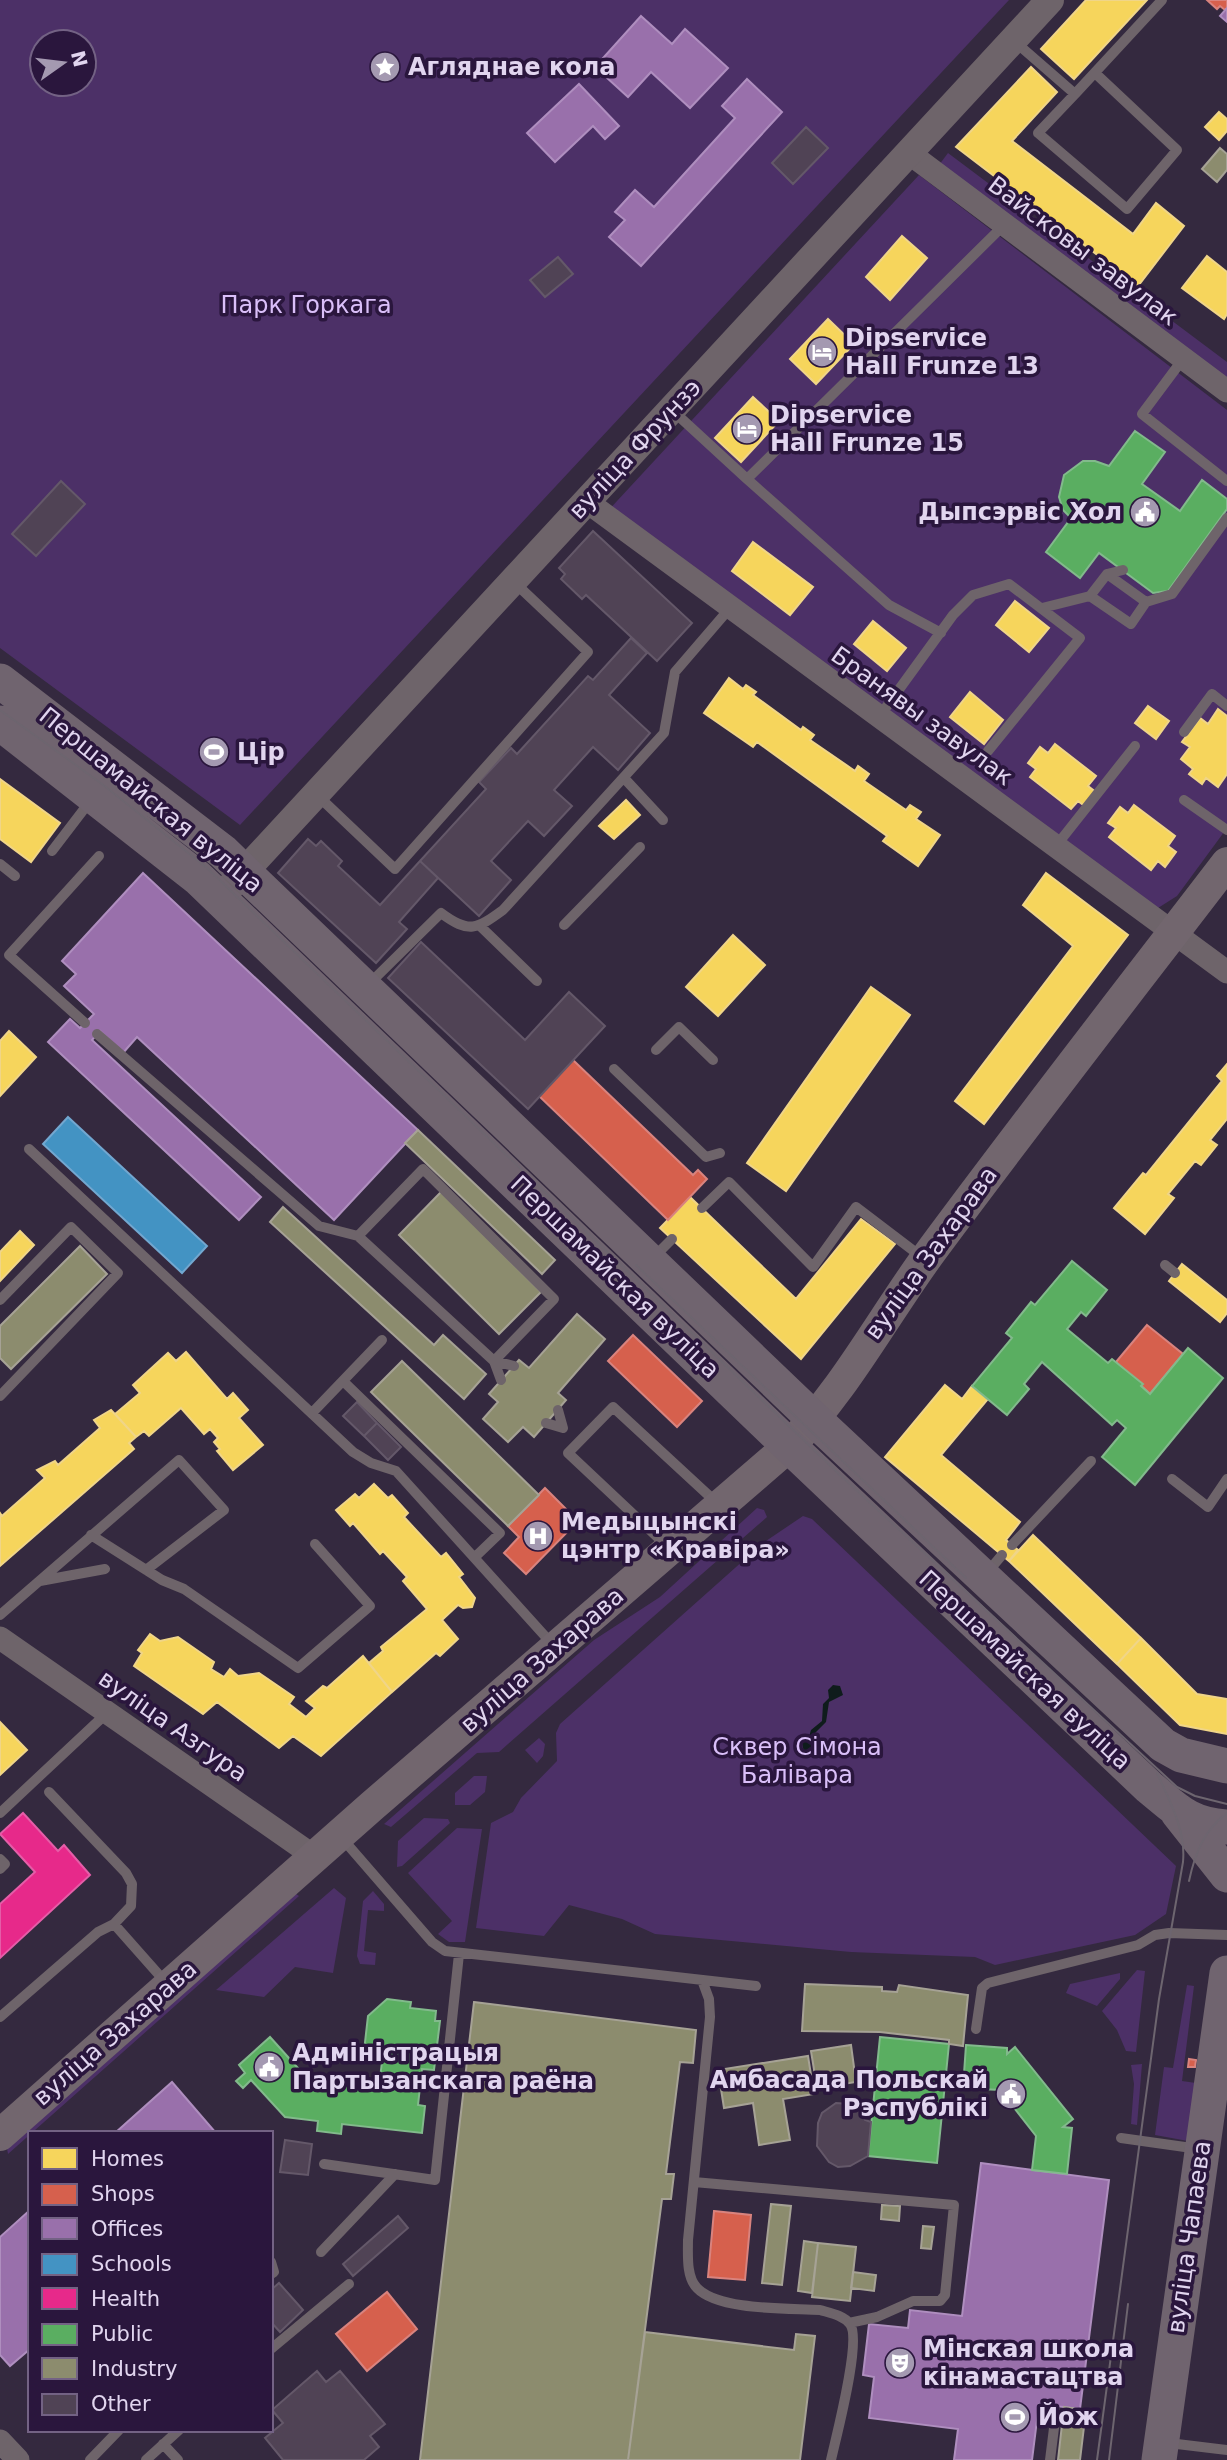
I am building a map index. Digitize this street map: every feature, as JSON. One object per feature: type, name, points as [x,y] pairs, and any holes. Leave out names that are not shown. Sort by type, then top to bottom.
[{"type":"main road","name":"Першамайская вуліца","points":[[0,681],[169,810],[244,872],[366,988],[661,1250],[815,1420],[993,1566],[1163,1745],[1181,1755],[1227,1766]]},
{"type":"main road","name":"Першамайская вуліца","points":[[0,723],[96,795],[219,898],[789,1447],[1176,1811],[1199,1825],[1227,1826]]},
{"type":"main road","name":"вуліца Захарава","points":[[0,2134],[170,1987],[339,1835],[789,1447],[815,1420],[925,1260],[1227,863]]},
{"type":"main road","points":[[1181,1755],[1227,1791]]},
{"type":"main road","points":[[1176,1811],[1227,1875]]},
{"type":"main road","name":"вуліца Чапаева","points":[[1170,2455],[1202,2149],[1227,1973]]},
{"type":"main road","name":"вуліца Чапаева","points":[[1170,2455],[1227,2107]]},
{"type":"street","name":"вуліца Фрунзэ","points":[[219,898],[1051,0]]},
{"type":"street","name":"Вайсковы завулак","points":[[909,153],[1227,391]]},
{"type":"street","name":"Бранявы завулак","points":[[586,501],[1227,972]]},
{"type":"street","name":"вуліца Азгура","points":[[0,1638],[315,1857]]},
{"type":"street","points":[[0,2441],[18,2460]]},
{"type":"lane","points":[[1095,73],[1177,149],[1127,209],[1038,134],[1162,0]]},
{"type":"lane","points":[[1013,40],[1075,94]]},
{"type":"lane","points":[[747,479],[1004,225]]},
{"type":"lane","points":[[1183,359],[1142,414],[1227,481]]},
{"type":"lane","points":[[671,410],[889,606],[941,633]]},
{"type":"lane","points":[[1090,596],[1131,624],[1146,602],[1172,594],[1227,518]]},
{"type":"lane","points":[[1042,608],[1090,596],[1107,574],[1123,570]]},
{"type":"lane","points":[[1107,574],[1146,602]]},
{"type":"lane","points":[[316,794],[395,869],[588,652],[513,581]]},
{"type":"lane","points":[[879,717],[953,615],[973,595],[1009,584],[1080,638],[988,751]]},
{"type":"lane","points":[[366,988],[441,913],[458,926],[480,926],[503,910],[664,733],[675,673],[730,608]]},
{"type":"lane","points":[[1184,732],[1212,694],[1227,706]]},
{"type":"lane","points":[[1056,846],[1135,746]]},
{"type":"lane","points":[[624,778],[663,820]]},
{"type":"lane","points":[[52,851],[96,795]]},
{"type":"lane","points":[[1184,800],[1227,830]]},
{"type":"lane","points":[[564,925],[640,847]]},
{"type":"lane","points":[[85,1023],[9,956],[99,856]]},
{"type":"lane","points":[[0,864],[15,876]]},
{"type":"lane","points":[[480,926],[537,981]]},
{"type":"lane","points":[[656,1050],[678,1027],[713,1060]]},
{"type":"lane","points":[[97,1034],[318,1226],[358,1236],[494,1361],[501,1380]]},
{"type":"lane","points":[[614,1069],[706,1157],[720,1153]]},
{"type":"lane","points":[[29,1149],[353,1452],[371,1463],[396,1471],[555,1647]]},
{"type":"lane","points":[[358,1236],[422,1169],[554,1298],[494,1361]]},
{"type":"lane","points":[[702,1208],[729,1182],[813,1266],[856,1207],[925,1260]]},
{"type":"lane","points":[[0,1300],[71,1227],[118,1273],[4,1381],[0,1396]]},
{"type":"lane","points":[[1166,1265],[1175,1273]]},
{"type":"lane","points":[[312,1413],[383,1340]]},
{"type":"lane","points":[[494,1361],[513,1366]]},
{"type":"lane","points":[[343,1381],[500,1533],[475,1557]]},
{"type":"lane","points":[[670,1549],[568,1454],[613,1407],[720,1506]]},
{"type":"lane","points":[[558,1410],[563,1428]]},
{"type":"lane","points":[[546,1423],[563,1428],[578,1443]]},
{"type":"lane","points":[[0,1615],[179,1460],[224,1510],[146,1570]]},
{"type":"lane","points":[[1012,1545],[1091,1461]]},
{"type":"lane","points":[[1172,1479],[1208,1507],[1227,1479]]},
{"type":"lane","points":[[91,1535],[146,1570],[184,1589],[298,1668],[370,1605],[315,1544]]},
{"type":"lane","points":[[37,1582],[105,1569]]},
{"type":"lane","points":[[0,1813],[108,1712]]},
{"type":"lane","points":[[0,2017],[98,1932],[114,1924],[131,1906],[132,1884],[125,1873],[49,1792]]},
{"type":"lane","points":[[339,1835],[432,1942],[445,1951],[756,1986]]},
{"type":"lane","points":[[0,1859],[5,1864],[0,1869]]},
{"type":"lane","points":[[114,1924],[170,1987]]},
{"type":"lane","points":[[976,2029],[982,1988],[988,1983],[1138,1945],[1155,1935],[1227,1935]]},
{"type":"lane","points":[[324,2164],[435,2180],[459,1954]]},
{"type":"lane","points":[[702,1980],[709,1999],[710,2017],[688,2240],[689,2272],[696,2287],[716,2300],[820,2309],[836,2314],[849,2323],[853,2332],[853,2355],[831,2460]]},
{"type":"lane","points":[[1121,2138],[1202,2149]]},
{"type":"lane","points":[[321,2252],[395,2174]]},
{"type":"lane","points":[[694,2182],[954,2205],[945,2295],[940,2301],[913,2301],[877,2317],[849,2323]]},
{"type":"lane","points":[[273,2347],[349,2284]]},
{"type":"lane","points":[[1050,2460],[1056,2412]]},
{"type":"lane","points":[[90,2460],[117,2432]]},
{"type":"lane","points":[[146,2460],[177,2432]]},
{"type":"lane","points":[[163,2444],[178,2460]]},
{"type":"lane","points":[[1170,2455],[1227,2449]]},
{"type":"green space","name":"Парк Горкага","points":[[0,0],[1009,0],[240,825],[0,648]]},
{"type":"green space","points":[[948,153],[1227,362],[1227,387],[936,169]]},
{"type":"green space","points":[[919,175],[1227,410],[1227,828],[1177,896],[1158,908],[605,514]]},
{"type":"green space","points":[[757,1508],[764,1510],[767,1517],[499,1752],[477,1753],[391,1827],[384,1824],[594,1640],[660,1597]]},
{"type":"green space","name":"Сквер Сімона Балівара","points":[[803,1516],[812,1519],[1176,1866],[1166,1914],[1135,1935],[995,1965],[975,1957],[851,1952],[655,1934],[622,1919],[569,1905],[544,1936],[476,1928],[491,1823],[513,1812],[521,1798],[557,1761],[556,1733],[560,1724],[763,1543]]},
{"type":"green space","points":[[539,1738],[545,1744],[543,1756],[537,1763],[525,1750]]},
{"type":"green space","points":[[474,1776],[487,1776],[485,1792],[470,1805],[455,1805],[455,1793]]},
{"type":"green space","points":[[424,1818],[448,1819],[450,1823],[402,1866],[397,1867],[398,1841]]},
{"type":"green space","points":[[457,1828],[482,1829],[465,1942],[449,1942],[438,1934],[452,1921],[408,1873]]},
{"type":"green space","points":[[334,1888],[346,1898],[333,1973],[295,1967],[264,1997],[216,1990]]},
{"type":"green space","points":[[373,1891],[384,1904],[384,1911],[368,1910],[364,1951],[376,1953],[375,1965],[360,1964],[357,1956],[363,1901]]},
{"type":"green space","points":[[293,1892],[299,1896],[34,2131],[28,2131],[28,2136],[8,2154],[6,2143]]},
{"type":"green space","points":[[1137,1970],[1145,1971],[1136,2052],[1126,2051],[1117,2030],[1102,2011]]},
{"type":"green space","points":[[1120,1973],[1120,1979],[1097,2006],[1066,1993],[1070,1984]]},
{"type":"green space","points":[[1187,1985],[1194,1986],[1182,2081],[1196,2083],[1188,2141],[1155,2135],[1164,2067],[1173,2068]]},
{"type":"green space","points":[[1142,2064],[1137,2125],[1131,2124],[1134,2084],[1131,2065]]},
{"type":"shaded area","points":[[833,1685],[840,1686],[843,1695],[829,1702],[826,1722],[813,1735],[813,1748],[804,1752],[802,1743],[808,1740],[811,1730],[822,1721],[823,1704],[829,1698],[828,1690]]},
{"type":"building: Homes","points":[[1086,0],[1147,0],[1074,79],[1041,49]]},
{"type":"building: Homes","points":[[1031,67],[1057,92],[1012,141],[1133,234],[1156,203],[1184,226],[1138,286],[956,147]]},
{"type":"building: Homes","points":[[1219,112],[1227,119],[1227,131],[1219,140],[1205,127]]},
{"type":"building: Homes","points":[[902,236],[927,258],[890,300],[866,277]]},
{"type":"building: Homes","points":[[1207,256],[1227,272],[1227,314],[1224,319],[1182,288]]},
{"type":"building: Homes","name":"Dipservice Hall Frunze 13","points":[[828,319],[854,344],[816,384],[790,359]]},
{"type":"building: Homes","name":"Dipservice Hall Frunze 15","points":[[753,397],[779,421],[741,462],[715,438]]},
{"type":"building: Homes","points":[[753,542],[813,587],[790,615],[732,571]]},
{"type":"building: Homes","points":[[1015,601],[1049,628],[1029,652],[996,625]]},
{"type":"building: Homes","points":[[873,621],[906,648],[887,671],[854,644]]},
{"type":"building: Homes","points":[[729,678],[743,689],[746,685],[756,692],[753,695],[801,730],[803,727],[814,735],[810,740],[855,771],[858,766],[869,774],[864,781],[906,810],[910,805],[921,812],[916,819],[940,835],[918,866],[883,841],[887,836],[757,742],[753,747],[704,713]]},
{"type":"building: Homes","points":[[970,692],[1003,720],[984,744],[950,717]]},
{"type":"building: Homes","points":[[1148,706],[1169,721],[1156,739],[1135,723]]},
{"type":"building: Homes","points":[[1218,709],[1227,716],[1227,774],[1218,787],[1206,778],[1202,784],[1189,774],[1193,769],[1181,759],[1190,747],[1182,742],[1200,718],[1208,724]]},
{"type":"building: Homes","points":[[1055,744],[1096,776],[1088,786],[1097,793],[1086,807],[1078,801],[1071,809],[1030,777],[1036,769],[1028,763],[1040,747],[1048,753]]},
{"type":"building: Homes","points":[[0,779],[60,823],[31,862],[0,839]]},
{"type":"building: Homes","points":[[626,800],[640,815],[614,839],[599,826]]},
{"type":"building: Homes","points":[[1134,805],[1175,836],[1168,846],[1176,852],[1165,867],[1158,861],[1151,870],[1109,837],[1116,828],[1108,823],[1120,807],[1128,813]]},
{"type":"building: Homes","points":[[1046,873],[1128,935],[984,1124],[955,1101],[1073,946],[1023,905]]},
{"type":"building: Homes","points":[[733,935],[765,965],[718,1016],[686,987]]},
{"type":"building: Homes","points":[[871,987],[910,1015],[786,1191],[747,1163]]},
{"type":"building: Homes","points":[[9,1031],[36,1057],[0,1096],[0,1041]]},
{"type":"building: Homes","points":[[1227,1064],[1227,1119],[1210,1140],[1217,1145],[1201,1165],[1195,1161],[1168,1194],[1174,1198],[1145,1234],[1114,1208],[1143,1173],[1146,1175],[1222,1081],[1217,1076]]},
{"type":"building: Homes","points":[[690,1197],[796,1299],[861,1219],[895,1244],[801,1359],[660,1228]]},
{"type":"building: Homes","points":[[20,1231],[34,1245],[0,1281],[0,1252]]},
{"type":"building: Homes","points":[[1182,1264],[1227,1300],[1227,1313],[1220,1322],[1169,1281]]},
{"type":"building: Homes","points":[[186,1352],[227,1399],[233,1393],[248,1410],[239,1418],[263,1445],[233,1470],[217,1451],[220,1449],[214,1442],[218,1438],[210,1429],[204,1434],[181,1408],[149,1436],[144,1431],[136,1437],[115,1414],[140,1393],[133,1385],[168,1353],[176,1361]]},
{"type":"building: Homes","points":[[945,1385],[962,1399],[972,1386],[988,1399],[941,1455],[1020,1522],[1006,1540],[1018,1550],[1009,1561],[885,1457]]},
{"type":"building: Homes","points":[[111,1410],[136,1437],[129,1443],[134,1449],[0,1566],[0,1513],[2,1516],[45,1478],[37,1470],[55,1461],[58,1465],[100,1428],[94,1420]]},
{"type":"building: Homes","points":[[374,1484],[388,1498],[392,1495],[408,1513],[404,1517],[441,1557],[446,1553],[463,1574],[459,1577],[475,1598],[472,1607],[463,1608],[458,1605],[442,1620],[458,1639],[440,1656],[436,1653],[392,1692],[369,1663],[383,1651],[381,1647],[427,1609],[403,1581],[407,1577],[383,1551],[380,1554],[353,1523],[350,1526],[336,1510],[355,1494],[359,1498]]},
{"type":"building: Homes","points":[[1033,1535],[1141,1638],[1117,1664],[1009,1561]]},
{"type":"building: Homes","points":[[150,1634],[160,1641],[178,1637],[214,1662],[211,1669],[224,1677],[230,1669],[238,1676],[259,1673],[294,1697],[289,1704],[306,1717],[315,1708],[306,1701],[323,1686],[327,1688],[363,1656],[392,1692],[321,1756],[293,1736],[279,1748],[217,1702],[203,1714],[134,1666],[142,1653],[138,1650]]},
{"type":"building: Homes","points":[[1141,1638],[1197,1694],[1227,1699],[1227,1734],[1180,1725],[1117,1664]]},
{"type":"building: Homes","points":[[0,1722],[27,1750],[0,1775]]},
{"type":"building: Shops","points":[[1207,0],[1227,0],[1227,8],[1225,10],[1220,6],[1217,9]]},
{"type":"building: Shops","points":[[573,1060],[693,1175],[698,1170],[707,1179],[668,1220],[539,1096]]},
{"type":"building: Shops","points":[[1147,1325],[1183,1354],[1150,1394],[1116,1362]]},
{"type":"building: Shops","points":[[633,1335],[702,1401],[677,1427],[608,1361]]},
{"type":"building: Shops","points":[[545,1488],[578,1521],[526,1574],[504,1553],[519,1537],[508,1526]]},
{"type":"building: Shops","points":[[1189,2059],[1196,2060],[1195,2067],[1188,2067]]},
{"type":"building: Shops","points":[[714,2211],[751,2215],[745,2280],[708,2277]]},
{"type":"building: Shops","points":[[387,2292],[417,2329],[367,2371],[336,2334]]},
{"type":"building: Offices","points":[[1227,8],[1227,22],[1220,16]]},
{"type":"building: Offices","points":[[641,16],[672,44],[685,29],[728,68],[690,108],[651,72],[628,97],[595,67]]},
{"type":"building: Offices","points":[[747,79],[782,112],[641,266],[609,237],[625,220],[615,212],[635,190],[654,207],[735,118],[722,106]]},
{"type":"building: Offices","points":[[579,84],[619,126],[605,139],[593,126],[555,162],[527,133]]},
{"type":"building: Offices","points":[[143,873],[418,1130],[334,1220],[137,1037],[123,1053],[100,1031],[92,1040],[261,1197],[239,1220],[48,1042],[70,1019],[80,1028],[94,1014],[64,986],[76,974],[62,961]]},
{"type":"building: Offices","points":[[172,2082],[214,2131],[117,2131]]},
{"type":"building: Offices","points":[[981,2163],[1109,2180],[1080,2409],[1039,2404],[1032,2460],[954,2460],[958,2429],[869,2418],[874,2377],[863,2375],[869,2324],[908,2328],[910,2310],[962,2316]]},
{"type":"building: Offices","points":[[28,2212],[28,2351],[10,2366],[0,2355],[0,2237]]},
{"type":"building: Schools","points":[[68,1117],[207,1246],[182,1273],[43,1144]]},
{"type":"building: Health","points":[[23,1813],[58,1851],[64,1845],[90,1875],[0,1958],[0,1904],[35,1872],[0,1834]]},
{"type":"building: Public","name":"Дыпсэрвіс Хол","points":[[1135,431],[1165,452],[1142,484],[1180,511],[1202,480],[1227,499],[1227,509],[1168,591],[1153,593],[1099,553],[1080,578],[1046,552],[1071,518],[1063,510],[1059,497],[1064,475],[1083,461],[1095,461],[1109,466]]},
{"type":"building: Public","points":[[1072,1261],[1107,1290],[1086,1316],[1081,1312],[1067,1329],[1108,1363],[1112,1359],[1143,1384],[1141,1386],[1150,1394],[1188,1348],[1223,1378],[1135,1485],[1102,1457],[1126,1428],[1117,1420],[1112,1425],[1042,1362],[1024,1384],[1029,1389],[1007,1415],[972,1386],[1012,1338],[1006,1333],[1031,1302],[1035,1305]]},
{"type":"building: Public","name":"Адміністрацыя Партызанскага раёна","points":[[387,1999],[411,2002],[410,2008],[436,2011],[435,2021],[440,2021],[434,2070],[422,2069],[418,2105],[425,2106],[422,2133],[342,2124],[341,2134],[317,2131],[318,2121],[285,2117],[251,2080],[243,2088],[236,2081],[245,2073],[239,2065],[270,2037],[306,2077],[379,2086],[382,2062],[363,2060],[368,2016]]},
{"type":"building: Public","points":[[880,2037],[949,2044],[937,2163],[868,2156]]},
{"type":"building: Public","points":[[966,2045],[1007,2048],[1007,2054],[1015,2047],[1073,2119],[1063,2127],[1072,2128],[1067,2174],[1032,2170],[1036,2136],[1000,2090],[963,2088]]},
{"type":"building: Industry","points":[[1220,148],[1227,154],[1227,170],[1217,182],[1202,169]]},
{"type":"building: Industry","points":[[418,1130],[555,1260],[542,1274],[405,1143]]},
{"type":"building: Industry","points":[[441,1192],[541,1292],[499,1334],[399,1235]]},
{"type":"building: Industry","points":[[283,1207],[434,1345],[443,1335],[486,1374],[464,1399],[270,1222]]},
{"type":"building: Industry","points":[[80,1246],[107,1274],[11,1369],[0,1358],[0,1326]]},
{"type":"building: Industry","points":[[577,1314],[605,1339],[558,1393],[566,1400],[534,1437],[523,1427],[508,1442],[483,1419],[498,1402],[489,1394],[519,1360],[529,1368]]},
{"type":"building: Industry","points":[[402,1361],[539,1495],[508,1526],[371,1392]]},
{"type":"building: Industry","points":[[805,1984],[882,1987],[882,1991],[897,1992],[899,1985],[968,1995],[963,2046],[949,2044],[949,2040],[880,2032],[802,2031]]},
{"type":"building: Industry","points":[[474,2002],[696,2030],[693,2063],[680,2062],[666,2174],[674,2174],[671,2199],[662,2199],[628,2460],[420,2460]]},
{"type":"building: Industry","points":[[851,2045],[856,2082],[817,2088],[811,2051]]},
{"type":"building: Industry","points":[[808,2056],[814,2094],[783,2099],[790,2140],[759,2145],[753,2103],[724,2108],[718,2070]]},
{"type":"building: Industry","points":[[771,2204],[791,2206],[782,2285],[762,2283]]},
{"type":"building: Industry","points":[[882,2205],[900,2206],[899,2221],[881,2219]]},
{"type":"building: Industry","points":[[923,2226],[934,2227],[931,2249],[921,2248]]},
{"type":"building: Industry","points":[[804,2241],[818,2243],[812,2293],[798,2291]]},
{"type":"building: Industry","points":[[818,2243],[856,2247],[850,2301],[812,2297]]},
{"type":"building: Industry","points":[[853,2272],[876,2275],[874,2291],[851,2288]]},
{"type":"building: Industry","points":[[645,2332],[794,2350],[796,2334],[815,2336],[800,2460],[628,2460]]},
{"type":"building: Industry","points":[[1064,2407],[1086,2410],[1080,2460],[1058,2460]]},
{"type":"building: Other","points":[[806,127],[828,148],[793,184],[772,163]]},
{"type":"building: Other","points":[[558,257],[573,274],[545,297],[530,280]]},
{"type":"building: Other","points":[[61,481],[85,504],[36,556],[12,534]]},
{"type":"building: Other","points":[[593,531],[692,623],[657,661],[586,595],[582,599],[561,579],[565,574],[559,568]]},
{"type":"building: Other","points":[[631,638],[647,653],[609,695],[650,733],[618,770],[593,747],[554,790],[572,806],[544,836],[528,821],[491,861],[511,880],[479,916],[420,861],[486,789],[479,782],[511,748],[517,754],[588,676],[593,680]]},
{"type":"building: Other","points":[[308,839],[316,846],[321,841],[342,861],[338,866],[380,905],[420,861],[438,878],[399,922],[407,929],[376,963],[278,873]]},
{"type":"building: Other","points":[[421,942],[525,1040],[569,992],[605,1026],[528,1109],[388,978]]},
{"type":"building: Other","points":[[357,1402],[377,1423],[364,1436],[343,1416]]},
{"type":"building: Other","points":[[377,1423],[401,1447],[388,1460],[364,1436]]},
{"type":"building: Other","points":[[836,2103],[862,2105],[861,2114],[865,2120],[871,2122],[868,2156],[850,2166],[838,2167],[829,2162],[817,2146],[818,2123],[822,2113]]},
{"type":"building: Other","points":[[285,2140],[312,2144],[308,2175],[280,2172]]},
{"type":"building: Other","points":[[398,2216],[408,2228],[353,2276],[343,2264]]},
{"type":"building: Other","points":[[279,2283],[303,2310],[280,2332],[273,2324],[273,2288]]},
{"type":"building: Other","points":[[317,2371],[326,2382],[340,2371],[385,2424],[370,2436],[379,2447],[364,2460],[283,2460],[265,2438],[283,2423],[273,2409]]},
{"type":"tram line","points":[[0,710],[102,784],[207,868],[838,1473],[1177,1787],[1195,1796],[1227,1804]]},
{"type":"tram line","points":[[636,1265],[966,1578]]},
{"type":"tram line","points":[[1097,2460],[1159,1999],[1183,1862],[1180,1827],[1157,1773]]},
{"type":"tram line","points":[[1189,1881],[1194,1861],[1206,1835],[1227,1813]]},
{"type":"tram line","points":[[1109,2460],[1128,2304]]},
{"type":"place","name":"Агляднае кола","points":[[385,67]]},
{"type":"place","name":"Dipservice Hall Frunze 13","points":[[822,352]]},
{"type":"place","name":"Dipservice Hall Frunze 15","points":[[747,429]]},
{"type":"place","name":"Дыпсэрвіс Хол","points":[[1145,512]]},
{"type":"place","name":"Цір","points":[[214,752]]},
{"type":"place","name":"Медыцынскі цэнтр «Кравіра»","points":[[538,1536]]},
{"type":"place","name":"Адміністрацыя Партызанскага раёна","points":[[269,2067]]},
{"type":"place","name":"Амбасада Польскай Рэспублікі","points":[[1011,2094]]},
{"type":"place","name":"Мінская школа кінамастацтва","points":[[900,2363]]},
{"type":"place","name":"Йож","points":[[1015,2417]]}]
